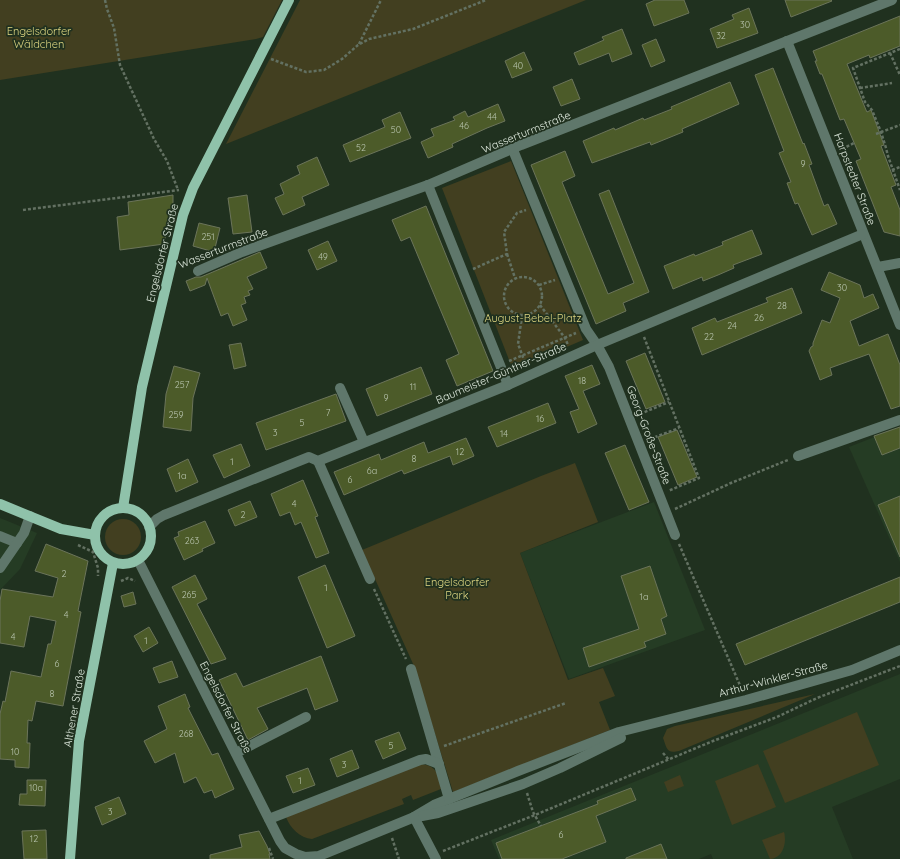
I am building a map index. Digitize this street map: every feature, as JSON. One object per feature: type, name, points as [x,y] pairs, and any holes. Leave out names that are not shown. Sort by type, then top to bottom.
[{"type":"main road","name":"Engelsdorfer Straße","points":[[123,508],[142,387],[183,215],[193,188],[289,0]]},
{"type":"main road","points":[[0,504],[61,529],[95,535]]},
{"type":"main road","points":[[123,508],[131,510],[144,518],[149,527],[151,541],[148,548],[144,555],[130,564],[113,563],[105,559],[99,552],[95,535],[97,526],[107,513],[123,508]]},
{"type":"main road","name":"Althener Straße","points":[[70,859],[79,741],[113,563]]},
{"type":"street","name":"Wasserturmstraße","points":[[198,271],[242,252],[428,185],[892,0]]},
{"type":"street","name":"Harpstedter Straße","points":[[787,41],[900,324]]},
{"type":"street","points":[[513,150],[586,329],[597,345]]},
{"type":"street","points":[[428,185],[508,385]]},
{"type":"street","name":"Baumeister-Günther-Straße","points":[[149,527],[164,514],[309,457],[318,461],[508,385],[597,345],[863,234]]},
{"type":"street","points":[[878,267],[900,263]]},
{"type":"street","name":"Georg-Große-Straße","points":[[597,345],[609,367],[675,534]]},
{"type":"street","points":[[340,388],[364,442]]},
{"type":"street","points":[[798,456],[900,420]]},
{"type":"street","points":[[318,461],[370,579]]},
{"type":"street","points":[[0,568],[24,533],[30,516]]},
{"type":"street","points":[[0,536],[17,543]]},
{"type":"street","name":"Engelsdorfer Straße","points":[[138,560],[270,819],[280,842],[296,857]]},
{"type":"street","name":"Arthur-Winkler-Straße","points":[[296,857],[306,858],[319,856],[414,817],[449,799],[605,738],[649,724],[746,700],[852,670],[900,650]]},
{"type":"street","points":[[410,670],[449,799]]},
{"type":"street","points":[[236,753],[306,718]]},
{"type":"street","name":"Arthur-Winkler-Straße","points":[[414,817],[438,813],[523,784],[560,768],[649,724]]},
{"type":"street","points":[[270,819],[420,760],[426,760],[439,764]]},
{"type":"street","points":[[414,817],[434,855]]},
{"type":"path","points":[[105,0],[114,28],[120,65],[154,139],[167,162],[178,190]]},
{"type":"path","points":[[261,54],[306,72],[324,70],[342,60],[358,44],[381,0]]},
{"type":"path","points":[[358,44],[369,39],[413,29],[486,0]]},
{"type":"path","points":[[900,49],[853,68],[865,102],[872,110],[881,132],[892,170],[900,190]]},
{"type":"path","points":[[890,53],[900,75]]},
{"type":"path","points":[[860,88],[892,83]]},
{"type":"path","points":[[876,134],[900,125]]},
{"type":"path","points":[[892,170],[900,167]]},
{"type":"path","points":[[23,210],[193,188]]},
{"type":"path","points":[[516,278],[507,254],[504,232],[517,213],[536,207]]},
{"type":"path","points":[[464,274],[507,254]]},
{"type":"path","points":[[521,277],[534,280],[539,285],[542,298],[540,305],[532,313],[522,316],[514,314],[509,310],[504,299],[505,287],[510,282],[521,277]]},
{"type":"path","points":[[539,285],[564,277]]},
{"type":"path","points":[[540,305],[565,338],[574,356]]},
{"type":"path","points":[[522,316],[518,344],[521,356],[530,375]]},
{"type":"path","points":[[640,327],[699,478],[659,494]]},
{"type":"path","points":[[500,365],[586,329]]},
{"type":"path","points":[[629,418],[669,402]]},
{"type":"path","points":[[639,443],[679,428]]},
{"type":"path","points":[[667,513],[731,483],[798,456]]},
{"type":"path","points":[[675,534],[746,700]]},
{"type":"path","points":[[78,544],[93,552],[98,568],[98,579]]},
{"type":"path","points":[[370,579],[410,670]]},
{"type":"path","points":[[434,855],[777,717],[817,698],[900,666]]},
{"type":"path","points":[[434,750],[566,703]]},
{"type":"path","points":[[663,753],[668,760]]},
{"type":"path","points":[[523,784],[541,826]]},
{"type":"path","points":[[392,836],[399,859]]},
{"type":"shaded area","points":[[900,427],[900,562],[849,447]]},
{"type":"shaded area","points":[[654,502],[705,630],[569,679],[520,553]]},
{"type":"shaded area","points":[[0,518],[37,533],[20,569],[0,590]]},
{"type":"shaded area","points":[[900,674],[900,779],[832,807],[853,859],[713,859],[711,854],[699,859],[499,859],[491,840]]},
{"type":"green space","name":"Engelsdorfer Wäldchen","points":[[0,0],[282,0],[263,37],[256,39],[0,80]]},
{"type":"green space","points":[[300,0],[586,0],[226,144]]},
{"type":"green space","name":"August-Bebel-Platz","points":[[511,161],[583,340],[513,370],[442,188]]},
{"type":"green space","name":"Engelsdorfer Park","points":[[575,463],[598,522],[520,553],[568,680],[603,668],[615,696],[599,702],[610,730],[453,792],[414,666],[362,550]]},
{"type":"green space","points":[[126,519],[136,524],[140,530],[140,544],[136,550],[130,554],[120,555],[110,550],[106,544],[105,534],[110,524],[116,520]]},
{"type":"green space","points":[[815,694],[679,751],[669,751],[663,738],[667,729],[675,726]]},
{"type":"green space","points":[[857,712],[879,765],[785,803],[763,751]]},
{"type":"green space","points":[[419,764],[429,766],[436,771],[441,789],[413,800],[411,795],[402,799],[404,804],[312,839],[303,837],[296,832],[286,817]]},
{"type":"green space","points":[[758,764],[776,807],[732,825],[715,781]]},
{"type":"green space","points":[[680,775],[684,786],[668,792],[664,782]]},
{"type":"green space","points":[[784,832],[785,841],[781,853],[770,859],[762,840]]},
{"type":"building","points":[[655,0],[684,0],[689,13],[654,26],[646,4]]},
{"type":"building","points":[[785,0],[831,0],[832,1],[791,17]]},
{"type":"building","points":[[749,8],[758,33],[717,48],[710,29],[734,19],[732,15]]},
{"type":"building","points":[[900,16],[900,46],[870,58],[869,55],[847,64],[867,112],[871,110],[884,145],[881,146],[896,185],[891,187],[900,210],[900,236],[884,232],[856,161],[861,159],[844,119],[840,120],[822,74],[820,74],[813,51]]},
{"type":"building","points":[[622,29],[632,54],[612,62],[609,53],[579,65],[574,53],[604,40],[602,37]]},
{"type":"building","points":[[656,39],[665,61],[651,67],[642,45]]},
{"type":"building","points":[[524,52],[532,70],[512,78],[505,61]]},
{"type":"building","points":[[773,68],[812,164],[809,165],[824,206],[828,204],[837,224],[812,235],[798,203],[795,204],[787,183],[791,182],[779,153],[784,151],[755,75]]},
{"type":"building","points":[[572,79],[580,99],[561,106],[553,87]]},
{"type":"building","points":[[730,82],[739,104],[682,129],[683,132],[651,145],[650,142],[592,163],[583,141],[614,128],[615,130],[643,118],[644,120],[672,109],[671,107]]},
{"type":"building","points":[[498,104],[505,121],[452,144],[453,147],[428,158],[421,142],[434,136],[431,129],[455,120],[453,117],[465,111],[468,117]]},
{"type":"building","points":[[400,112],[411,138],[350,162],[343,145],[385,127],[382,120]]},
{"type":"building","points":[[565,151],[575,176],[562,182],[608,294],[634,283],[599,194],[609,190],[649,292],[623,303],[626,311],[596,324],[531,165]]},
{"type":"building","points":[[317,157],[329,185],[302,197],[305,205],[283,215],[275,198],[284,194],[280,184],[300,174],[297,166]]},
{"type":"building","points":[[173,195],[173,209],[171,210],[164,244],[120,250],[117,217],[129,215],[128,202]]},
{"type":"building","points":[[247,195],[252,232],[233,234],[228,198]]},
{"type":"building","points":[[426,206],[493,371],[457,386],[446,360],[459,354],[410,237],[401,241],[392,220]]},
{"type":"building","points":[[199,223],[220,228],[214,252],[193,246]]},
{"type":"building","points":[[752,230],[762,254],[733,265],[734,268],[703,281],[702,277],[673,289],[664,266],[694,254],[695,256],[723,245],[722,242]]},
{"type":"building","points":[[328,241],[337,261],[317,270],[308,250]]},
{"type":"building","points":[[260,252],[267,268],[247,277],[253,289],[248,291],[250,295],[244,297],[246,303],[241,305],[247,320],[233,326],[228,313],[221,316],[207,278],[205,285],[190,291],[186,281],[196,277],[201,277]]},
{"type":"building","points":[[829,272],[860,285],[864,298],[873,294],[879,308],[850,321],[859,346],[888,334],[900,365],[900,406],[891,409],[869,354],[830,368],[832,375],[820,380],[809,351],[813,346],[822,320],[830,323],[840,298],[821,290]]},
{"type":"building","points":[[792,288],[802,313],[702,355],[692,328],[715,318],[717,322],[768,302],[766,298]]},
{"type":"building","points":[[241,343],[246,366],[234,369],[229,345]]},
{"type":"building","points":[[645,353],[665,402],[646,409],[626,361]]},
{"type":"building","points":[[592,365],[600,384],[583,391],[597,424],[578,433],[570,412],[579,409],[565,376]]},
{"type":"building","points":[[174,366],[200,373],[193,398],[191,431],[163,427],[166,394]]},
{"type":"building","points":[[421,367],[432,394],[377,416],[366,389]]},
{"type":"building","points":[[336,394],[346,421],[266,450],[256,423]]},
{"type":"building","points":[[548,403],[556,423],[497,447],[488,427]]},
{"type":"building","points":[[900,427],[900,448],[882,455],[874,436]]},
{"type":"building","points":[[677,430],[697,477],[678,485],[658,437]]},
{"type":"building","points":[[466,438],[474,456],[453,465],[450,456],[404,474],[402,470],[344,495],[334,472],[379,454],[381,460],[424,442],[428,453]]},
{"type":"building","points":[[241,444],[250,466],[224,478],[213,455]]},
{"type":"building","points":[[625,445],[649,502],[629,510],[605,453]]},
{"type":"building","points":[[188,459],[198,482],[176,492],[167,469]]},
{"type":"building","points":[[303,480],[318,516],[315,517],[329,553],[316,558],[301,522],[295,525],[290,512],[280,516],[271,494]]},
{"type":"building","points":[[900,496],[900,557],[878,505]]},
{"type":"building","points":[[250,501],[257,517],[235,526],[228,510]]},
{"type":"building","points":[[205,521],[215,543],[202,549],[203,551],[184,560],[174,538],[179,536],[178,532]]},
{"type":"building","points":[[46,544],[88,561],[78,611],[81,612],[63,706],[36,701],[32,721],[28,720],[27,743],[30,743],[29,768],[15,767],[15,760],[0,759],[0,714],[3,701],[5,702],[11,671],[41,677],[48,644],[51,644],[56,621],[30,616],[24,647],[0,643],[0,601],[2,589],[53,597],[58,578],[35,571]]},
{"type":"building","points":[[325,565],[355,636],[327,648],[298,577]]},
{"type":"building","points":[[650,566],[667,616],[661,619],[666,634],[644,642],[646,647],[589,667],[583,648],[639,629],[621,576]]},
{"type":"building","points":[[195,575],[207,599],[197,604],[226,659],[211,664],[172,587]]},
{"type":"building","points":[[900,577],[900,602],[745,665],[736,644]]},
{"type":"building","points":[[133,592],[136,604],[124,607],[121,596]]},
{"type":"building","points":[[149,627],[158,643],[143,652],[134,636]]},
{"type":"building","points":[[321,656],[338,701],[315,710],[307,688],[257,708],[268,729],[248,740],[219,680],[236,673],[243,687]]},
{"type":"building","points":[[172,661],[178,677],[159,683],[153,668]]},
{"type":"building","points":[[185,694],[190,707],[188,708],[212,755],[218,753],[234,789],[215,798],[212,790],[204,793],[196,777],[184,783],[175,753],[155,763],[144,741],[167,729],[158,706]]},
{"type":"building","points":[[399,732],[406,749],[383,759],[375,741]]},
{"type":"building","points":[[352,750],[359,768],[337,777],[330,759]]},
{"type":"building","points":[[308,768],[315,785],[293,793],[286,776]]},
{"type":"building","points":[[27,780],[46,780],[45,806],[19,805],[20,794],[27,794]]},
{"type":"building","points":[[631,788],[636,800],[596,816],[606,842],[562,859],[502,859],[496,843],[598,804],[597,801]]},
{"type":"building","points":[[119,797],[126,814],[102,825],[95,807]]},
{"type":"building","points":[[46,830],[47,859],[24,859],[22,831]]},
{"type":"building","points":[[259,831],[267,846],[270,859],[210,859],[210,855],[242,847],[239,835]]},
{"type":"building","points":[[661,844],[667,859],[626,859],[626,858]]}]
